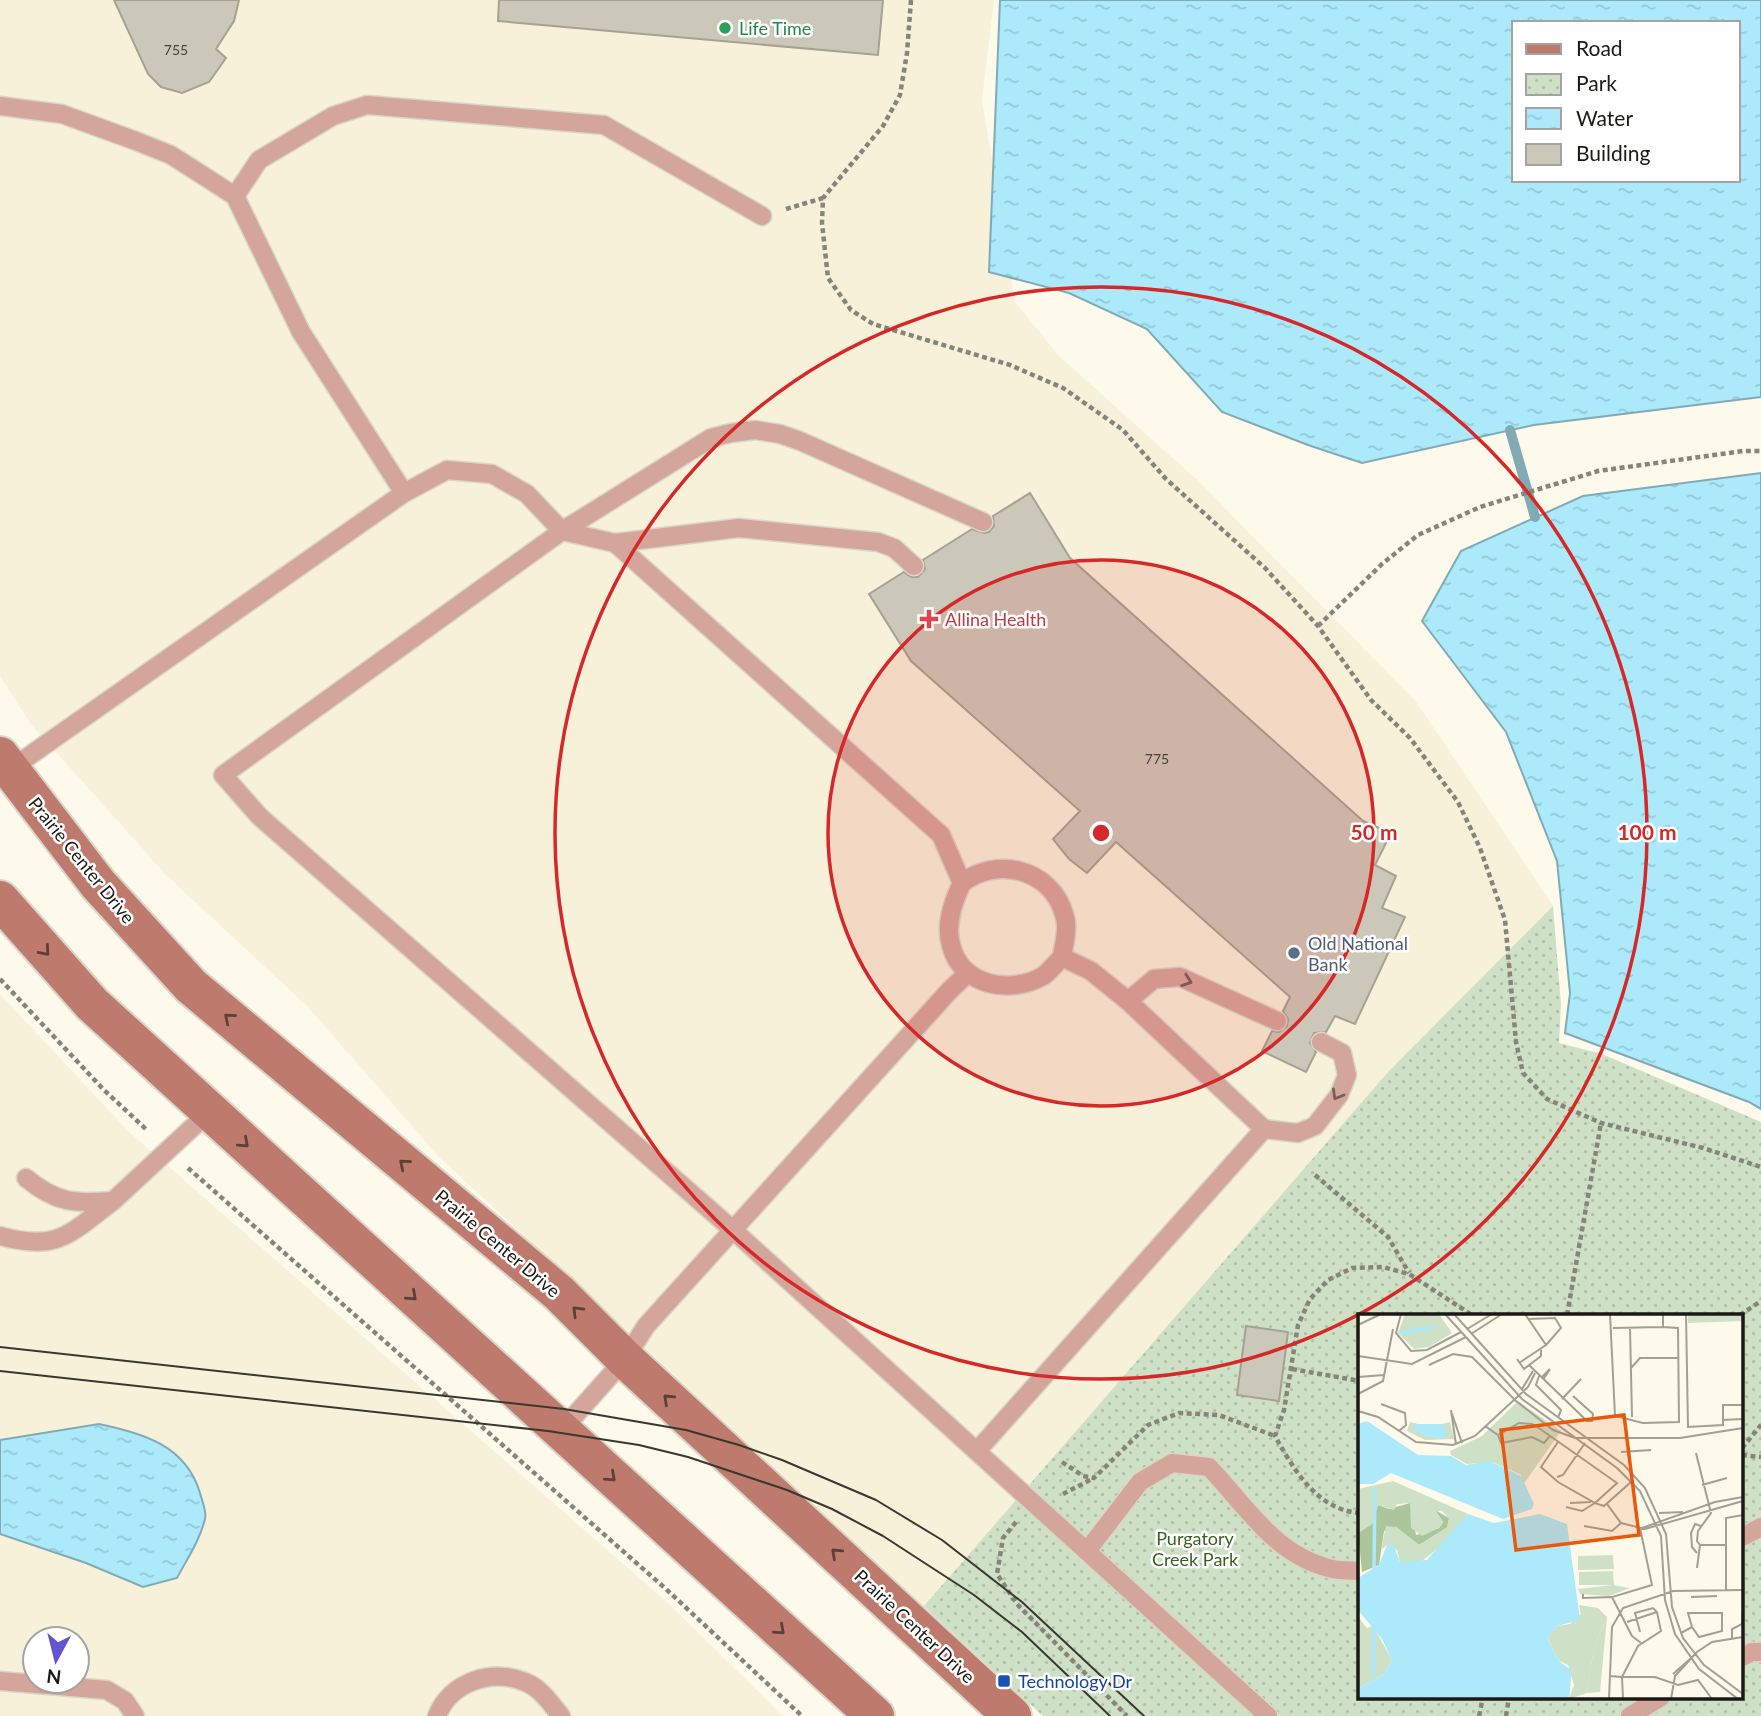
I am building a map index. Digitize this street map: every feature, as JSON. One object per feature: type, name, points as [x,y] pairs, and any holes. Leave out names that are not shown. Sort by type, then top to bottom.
[{"type":"main road","name":"Prairie Center Drive","points":[[5,763],[98,884],[191,986],[559,1293],[625,1359],[1012,1716]]},
{"type":"main road","points":[[0,900],[92,1004],[875,1716]]},
{"type":"lane","points":[[235,196],[259,160],[333,116],[367,105],[604,125],[762,216]]},
{"type":"lane","points":[[0,106],[62,114],[148,146],[171,155],[235,196],[301,332],[404,493]]},
{"type":"lane","points":[[983,522],[780,434],[755,430],[711,438],[562,531],[223,775],[260,817],[733,1230],[1268,1716]]},
{"type":"lane","points":[[5,763],[404,493],[447,470],[492,474],[527,494],[562,531],[615,544],[738,528],[878,542],[894,548],[914,566]]},
{"type":"lane","points":[[615,544],[941,835],[962,883]]},
{"type":"lane","points":[[1013,869],[1048,885],[1065,915],[1066,934],[1062,957],[1045,975],[1027,984],[1006,988],[987,984],[968,973],[950,945],[949,927],[953,902],[962,883],[974,873],[1013,869]]},
{"type":"lane","points":[[1062,957],[1091,971],[1128,1001],[1264,1129],[1298,1133],[1315,1126],[1339,1095],[1346,1075],[1342,1053],[1321,1042]]},
{"type":"lane","points":[[560,1432],[625,1359],[646,1326],[968,973]]},
{"type":"lane","points":[[1128,1001],[1154,979],[1180,977],[1278,1021]]},
{"type":"lane","points":[[0,1236],[25,1243],[47,1243],[68,1235],[113,1201],[209,1112]]},
{"type":"lane","points":[[977,1451],[1264,1129]]},
{"type":"lane","points":[[26,1178],[58,1199],[76,1202],[113,1201]]},
{"type":"lane","points":[[1087,1551],[1140,1482],[1172,1463],[1209,1467],[1260,1528],[1291,1553],[1333,1569],[1358,1571]]},
{"type":"lane","points":[[1744,1536],[1761,1527]]},
{"type":"lane","points":[[1744,1656],[1761,1652]]},
{"type":"lane","points":[[437,1716],[445,1700],[458,1687],[479,1678],[508,1677],[524,1681],[538,1689],[561,1716]]},
{"type":"lane","points":[[0,1681],[107,1690],[125,1701],[135,1716]]},
{"type":"lane","points":[[1630,1716],[1659,1698]]},
{"type":"path","points":[[762,216],[823,198],[883,126],[900,95],[912,0]]},
{"type":"path","points":[[823,198],[822,223],[828,278],[851,310],[873,324],[1010,365],[1063,388],[1123,430],[1166,479],[1265,568],[1318,626],[1371,700],[1410,738],[1458,802],[1480,848],[1505,920],[1516,1042],[1523,1073],[1547,1099],[1601,1123],[1703,1148],[1761,1167]]},
{"type":"path","points":[[1318,626],[1382,564],[1418,535],[1480,507],[1598,471],[1743,451],[1761,451]]},
{"type":"path","points":[[0,979],[104,1090],[666,1589],[802,1716]]},
{"type":"path","points":[[1567,1314],[1601,1123]]},
{"type":"path","points":[[1315,1175],[1388,1237],[1409,1273]]},
{"type":"path","points":[[1358,1513],[1332,1507],[1304,1483],[1275,1436],[1284,1410],[1298,1325],[1310,1299],[1328,1280],[1352,1268],[1383,1267],[1409,1273],[1470,1314]]},
{"type":"path","points":[[1742,1314],[1761,1301]]},
{"type":"path","points":[[1292,1368],[1358,1381]]},
{"type":"path","points":[[1744,1445],[1761,1424]]},
{"type":"path","points":[[1066,1492],[1094,1478]]},
{"type":"path","points":[[1018,1520],[1003,1538],[996,1574],[1017,1604],[1127,1716]]},
{"type":"path","points":[[1479,1716],[1483,1698]]},
{"type":"path","points":[[1506,1716],[1509,1698]]},
{"type":"shaded area","points":[[0,0],[994,0],[982,100],[1015,302],[1059,356],[1195,478],[1415,700],[1553,906],[1388,1072],[924,1606],[439,1157],[307,1006],[166,875],[30,723],[0,676]]},
{"type":"shaded area","points":[[0,994],[129,1132],[669,1604],[783,1716],[0,1716]]},
{"type":"green space","name":"Purgatory Creek Park","points":[[1553,906],[1561,1004],[1559,1043],[1602,1054],[1761,1122],[1761,1716],[1043,1716],[924,1606],[1388,1072]]},
{"type":"water","points":[[1000,0],[1761,0],[1761,397],[1534,425],[1362,463],[1222,412],[1147,329],[1069,293],[989,272]]},
{"type":"water","points":[[1761,473],[1761,1109],[1749,1102],[1565,1033],[1570,993],[1557,861],[1506,732],[1422,621],[1461,551],[1583,496]]},
{"type":"water","points":[[99,1424],[131,1432],[160,1444],[184,1463],[193,1477],[204,1506],[205,1519],[197,1542],[177,1578],[143,1587],[86,1563],[0,1534],[0,1440]]},
{"type":"building","points":[[114,0],[239,0],[234,21],[216,49],[226,58],[209,82],[182,93],[161,87],[148,74]]},
{"type":"building","name":"Life Time","points":[[499,0],[883,0],[878,55],[498,21]]},
{"type":"building","points":[[1030,493],[1070,558],[1363,821],[1391,833],[1375,865],[1396,876],[1382,908],[1405,917],[1355,1024],[1335,1016],[1326,1032],[1314,1033],[1310,1043],[1316,1052],[1306,1072],[1262,1051],[1272,1031],[1279,1032],[1287,1026],[1288,1019],[1283,1011],[1290,997],[1116,842],[1087,873],[1069,859],[1053,839],[1080,811],[911,661],[869,594],[904,572],[911,577],[918,577],[925,569],[923,560],[972,529],[989,532],[994,526],[993,516]]},
{"type":"building","points":[[1246,1326],[1288,1332],[1279,1401],[1237,1395]]},
{"type":"waterway","points":[[1510,430],[1535,517]]},
{"type":"tram line","points":[[0,1347],[564,1409],[686,1430],[739,1445],[876,1500],[942,1540],[1022,1602],[1144,1716]]},
{"type":"tram line","points":[[0,1371],[548,1431],[639,1445],[688,1457],[787,1490],[832,1509],[883,1536],[974,1595],[1022,1632],[1110,1716]]},
{"type":"place","name":"Life Time","points":[[725,28]]},
{"type":"place","name":"Allina Health","points":[[929,619]]},
{"type":"place","name":"Old National Bank","points":[[1294,953]]},
{"type":"place","name":"Technology Dr","points":[[1004,1681]]}]
